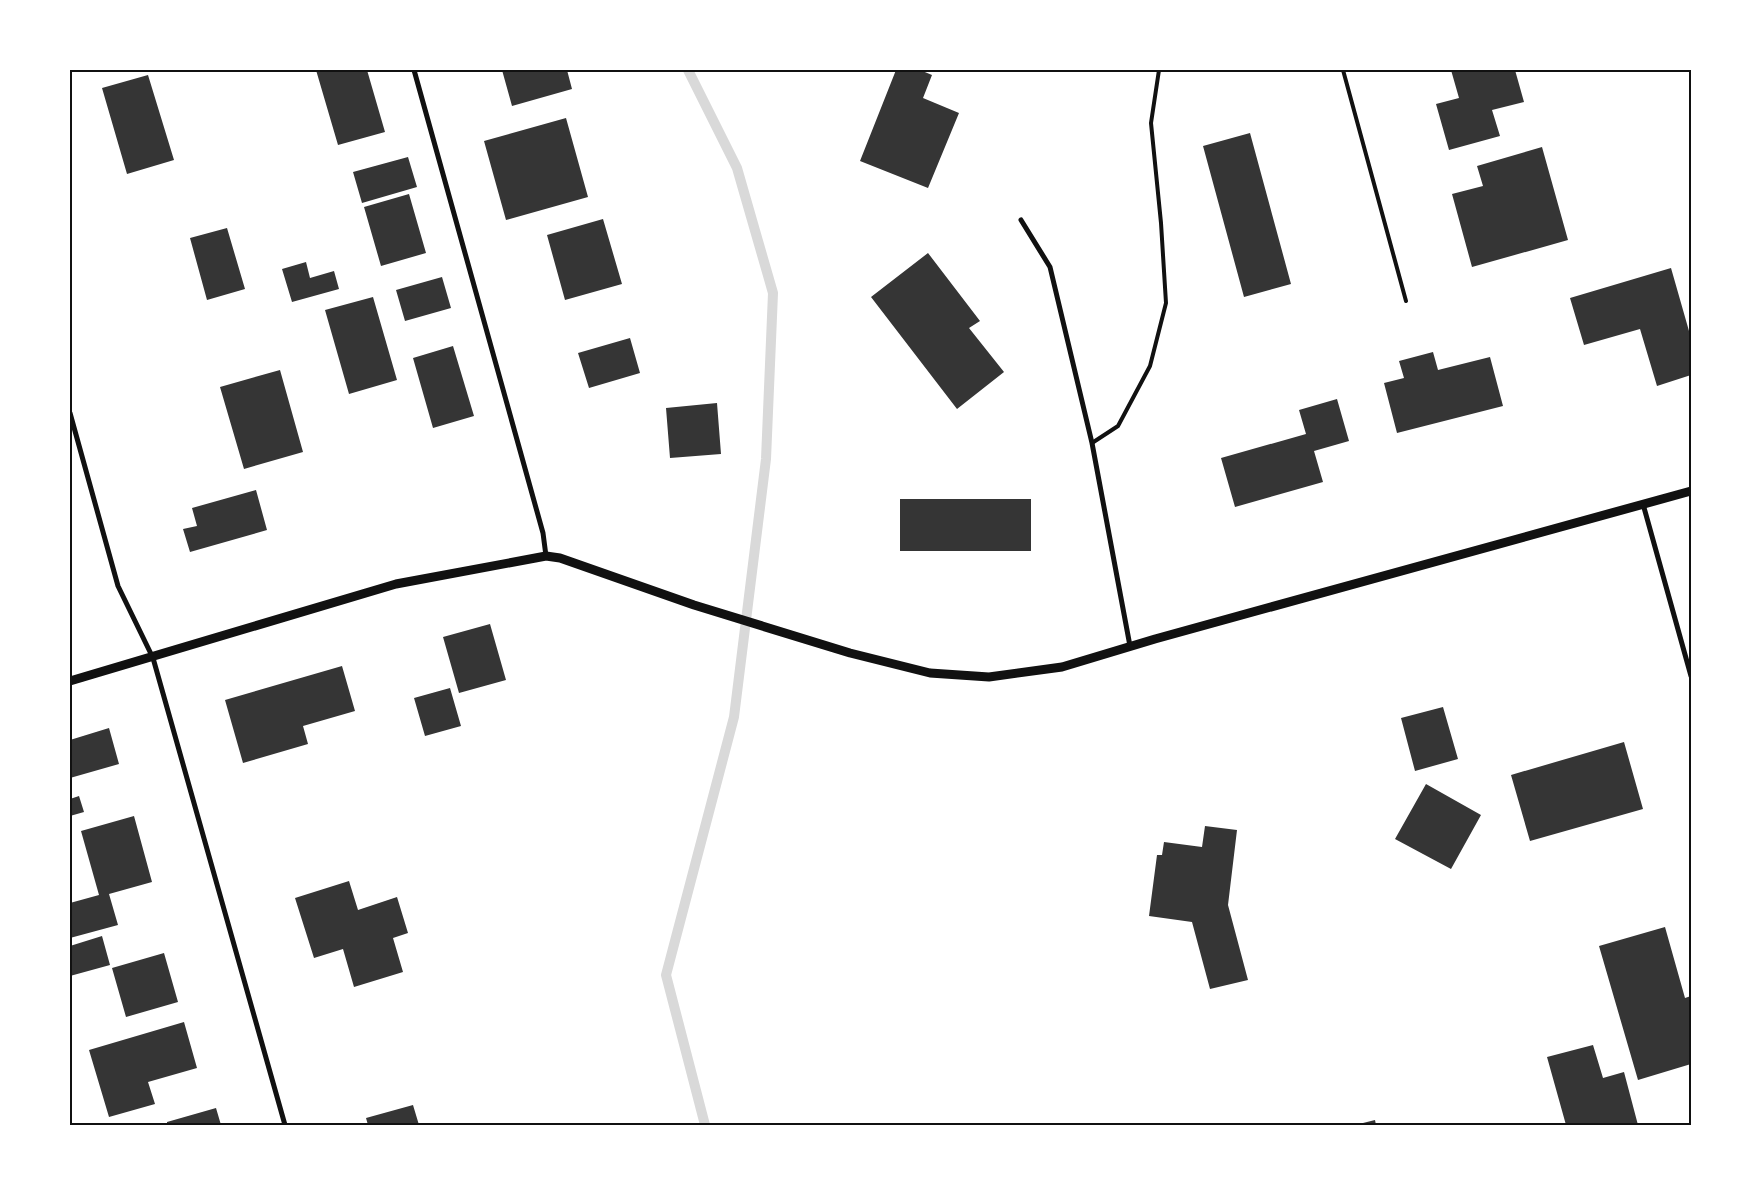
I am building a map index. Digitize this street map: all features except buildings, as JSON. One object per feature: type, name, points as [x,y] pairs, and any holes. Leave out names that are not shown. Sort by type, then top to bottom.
[{"type":"street","points":[[414,70],[543,533],[546,556]]},
{"type":"street","points":[[1021,220],[1050,266],[1092,443],[1130,646]]},
{"type":"street","points":[[70,413],[118,586],[153,658],[285,1125]]},
{"type":"street","points":[[70,681],[153,658],[396,584],[546,556],[560,558],[694,604],[850,653],[930,673],[989,677],[1062,667],[1130,646],[1691,491]]},
{"type":"street","points":[[1643,504],[1691,676]]},
{"type":"lane","points":[[1092,443],[1118,426],[1150,366],[1166,303],[1162,223],[1151,123],[1159,70]]},
{"type":"lane","points":[[1343,70],[1406,301]]},
{"type":"waterway","points":[[688,70],[737,168],[773,293],[766,459],[734,717],[666,975],[705,1125]]}]
